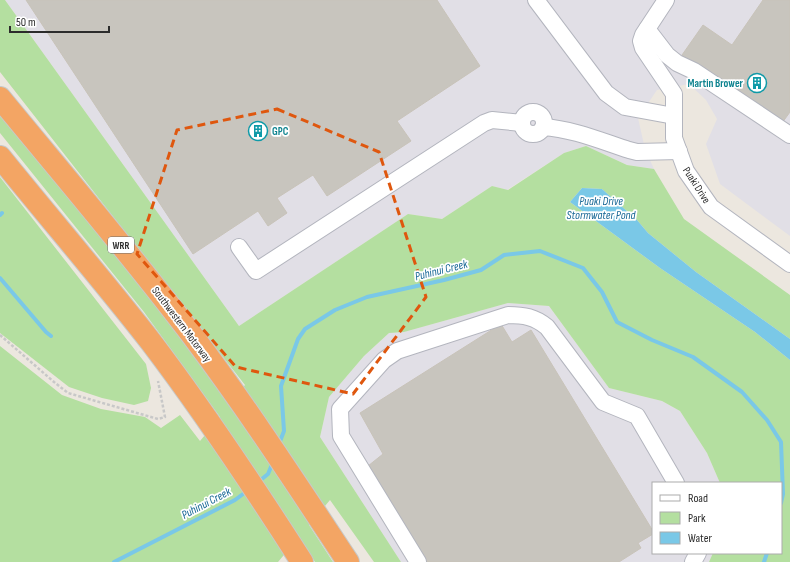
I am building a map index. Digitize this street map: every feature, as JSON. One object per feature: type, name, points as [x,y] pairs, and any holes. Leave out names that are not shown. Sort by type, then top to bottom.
[{"type":"highway","name":"Southwestern Motorway","points":[[0,98],[141,270],[192,335],[237,396],[301,491],[318,512]]},
{"type":"highway","points":[[0,156],[152,344],[212,426],[297,557]]},
{"type":"highway","points":[[318,512],[348,562]]},
{"type":"highway","points":[[318,512],[362,562]]},
{"type":"street","points":[[536,0],[606,93],[625,107],[674,116]]},
{"type":"street","points":[[666,0],[647,29],[666,55],[677,63],[694,71],[790,135]]},
{"type":"street","name":"Puaki Drive","points":[[647,29],[641,41],[643,48],[674,94],[674,138],[686,171],[711,207],[790,264]]},
{"type":"street","points":[[239,247],[256,271],[484,123],[492,120],[522,123],[524,116],[534,112],[542,119],[543,127],[573,132],[633,151],[679,150]]},
{"type":"street","points":[[418,562],[341,436],[340,409],[384,360],[397,351],[508,315],[520,315],[539,320],[547,327],[603,402],[609,406],[637,416],[675,482]]},
{"type":"path","points":[[0,335],[68,393],[158,419],[164,417],[158,378]]},
{"type":"highlighted area","points":[[277,109],[379,152],[426,297],[353,394],[236,367],[137,254],[177,130]]},
{"type":"shaded area","points":[[5,0],[790,0],[790,236],[720,184],[706,144],[717,119],[706,100],[689,84],[657,90],[638,118],[645,149],[654,169],[627,165],[586,146],[564,153],[507,190],[492,186],[442,219],[408,214],[239,326]]},
{"type":"shaded area","points":[[508,303],[549,306],[609,388],[662,401],[680,411],[707,453],[720,482],[652,482],[652,554],[713,554],[709,562],[401,562],[320,437],[329,397],[364,356],[389,333],[404,332]]},
{"type":"green space","points":[[0,0],[5,0],[239,326],[408,214],[442,219],[492,186],[508,190],[564,153],[586,146],[627,165],[654,169],[684,219],[790,295],[790,339],[696,272],[648,233],[637,220],[602,189],[582,188],[570,202],[660,268],[755,332],[790,360],[790,562],[709,562],[713,554],[782,554],[782,482],[720,482],[707,453],[680,411],[662,401],[609,388],[549,306],[508,303],[404,332],[389,333],[364,356],[329,397],[320,437],[401,562],[374,562],[330,500],[309,525],[333,562],[315,562],[299,537],[278,562],[0,562],[0,346],[62,395],[101,409],[145,417],[161,428],[180,415],[200,441],[220,417],[144,312],[0,133],[0,112],[140,285],[229,405],[245,385],[0,72]]},
{"type":"green space","points":[[0,177],[146,364],[151,388],[148,401],[134,405],[102,398],[69,387],[0,333]]},
{"type":"water","name":"Puaki Drive Stormwater Pond","points":[[582,188],[602,189],[637,220],[648,233],[696,272],[790,339],[790,360],[755,332],[660,268],[570,202]]},
{"type":"building","name":"GPC","points":[[26,0],[437,0],[480,66],[397,121],[411,141],[327,196],[313,175],[277,198],[287,213],[268,226],[258,211],[193,254]]},
{"type":"building","name":"Martin Brower","points":[[763,0],[790,0],[790,112],[782,123],[682,55],[703,25],[732,45]]},
{"type":"building","points":[[501,324],[512,342],[531,330],[652,529],[652,535],[638,543],[641,548],[619,562],[425,562],[368,466],[383,454],[360,413]]},
{"type":"waterway","name":"Puhinui Creek","points":[[279,444],[284,431],[281,386],[298,339],[305,329],[335,310],[367,297],[444,280],[481,270],[504,255],[540,251],[583,268],[602,292],[617,322],[652,340],[693,357],[742,392],[767,420],[781,442],[782,498]]},
{"type":"waterway","points":[[0,278],[51,336]]},
{"type":"waterway","name":"Puhinui Creek","points":[[257,483],[268,474],[273,462]]},
{"type":"waterway","name":"Puhinui Creek","points":[[114,562],[235,500],[247,491]]},
{"type":"waterway","name":"Puhinui Creek","points":[[764,562],[767,554]]},
{"type":"place","name":"Martin Brower","points":[[757,83]]},
{"type":"place","name":"GPC","points":[[258,131]]}]
